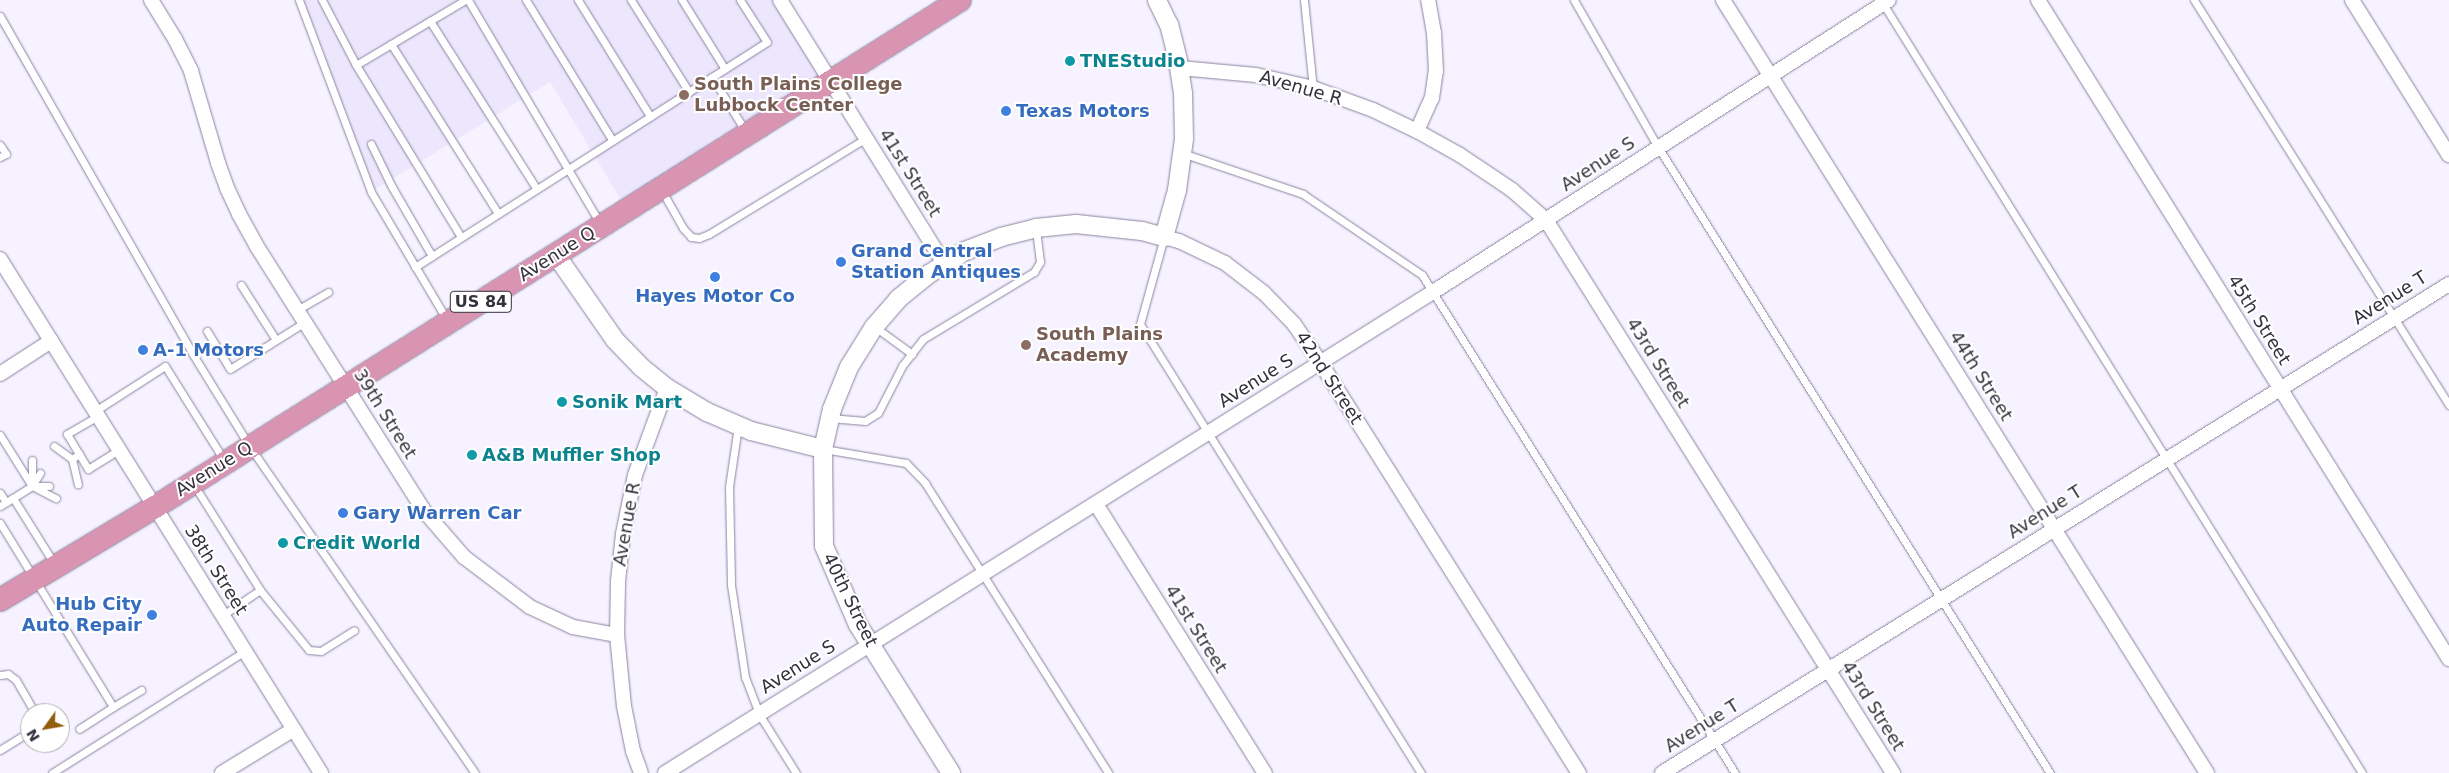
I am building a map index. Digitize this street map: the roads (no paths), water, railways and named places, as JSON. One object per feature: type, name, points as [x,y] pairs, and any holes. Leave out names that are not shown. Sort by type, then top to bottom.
[{"type":"highway","name":"Avenue Q","points":[[2,595],[34,579],[155,507],[960,0]]},
{"type":"street","name":"39th Street","points":[[150,0],[175,39],[191,71],[227,188],[256,245],[425,512],[464,557],[498,585],[530,607],[556,621],[590,632],[616,635]]},
{"type":"street","name":"41st Street","points":[[780,0],[944,263]]},
{"type":"street","points":[[556,255],[615,340],[667,388],[707,412],[738,425],[787,441],[823,449],[830,418],[849,367],[874,326],[898,299],[944,263],[1001,237],[1036,228],[1076,224],[1142,230],[1164,237],[1177,190],[1182,152],[1183,121],[1180,68],[1169,25],[1157,0]]},
{"type":"street","points":[[1417,131],[1432,98],[1436,71],[1434,33],[1428,0]]},
{"type":"street","name":"44th Street","points":[[1723,0],[2207,773]]},
{"type":"street","name":"45th Street","points":[[2038,0],[2449,659]]},
{"type":"street","points":[[2352,0],[2449,155]]},
{"type":"street","name":"Avenue S","points":[[665,773],[1433,292],[1884,1]]},
{"type":"street","name":"Avenue R","points":[[1180,68],[1256,75],[1313,88],[1373,110],[1417,131]]},
{"type":"street","name":"43rd Street","points":[[1417,131],[1460,154],[1512,190],[1546,220],[1893,773]]},
{"type":"street","name":"42nd Street","points":[[1164,237],[1179,241],[1225,263],[1264,293],[1294,324],[1320,362],[1578,773]]},
{"type":"street","name":"38th Street","points":[[0,259],[321,773]]},
{"type":"street","name":"Avenue T","points":[[1662,773],[2449,284]]},
{"type":"street","points":[[0,374],[51,341]]},
{"type":"street","name":"Avenue R","points":[[616,635],[618,581],[623,534],[635,475],[667,388]]},
{"type":"street","name":"40th Street","points":[[823,449],[824,546],[858,625],[951,773]]},
{"type":"street","name":"41st Street","points":[[1096,504],[1264,773]]},
{"type":"street","points":[[616,635],[624,706],[633,751],[641,773]]},
{"type":"street","points":[[222,773],[294,729]]},
{"type":"lane","points":[[300,0],[371,192],[448,322]]},
{"type":"lane","points":[[322,0],[356,65],[461,237]]},
{"type":"lane","points":[[356,65],[466,0],[601,226]]},
{"type":"lane","points":[[526,0],[612,140]]},
{"type":"lane","points":[[578,0],[650,116]]},
{"type":"lane","points":[[631,0],[688,92]]},
{"type":"lane","points":[[682,0],[725,69]]},
{"type":"lane","points":[[415,267],[767,42],[740,0]]},
{"type":"lane","points":[[1304,0],[1313,88]]},
{"type":"lane","points":[[1574,0],[1658,147],[2050,773]]},
{"type":"lane","points":[[2194,0],[2449,406]]},
{"type":"lane","points":[[1884,1],[2362,773]]},
{"type":"lane","points":[[0,16],[188,345],[250,447],[475,773]]},
{"type":"lane","points":[[430,21],[536,188]]},
{"type":"lane","points":[[391,44],[498,214]]},
{"type":"lane","points":[[712,77],[748,134]]},
{"type":"lane","points":[[660,189],[683,228],[691,237],[699,238],[709,234],[866,138]]},
{"type":"lane","points":[[371,144],[392,187],[432,256]]},
{"type":"lane","points":[[0,145],[6,154],[0,157]]},
{"type":"lane","points":[[1182,152],[1303,194],[1422,275],[1734,773]]},
{"type":"lane","points":[[830,418],[865,421],[878,412],[902,366],[923,339],[1034,272],[1040,262],[1036,228]]},
{"type":"lane","points":[[1164,237],[1140,324],[1421,773]]},
{"type":"lane","points":[[241,285],[276,340]]},
{"type":"lane","points":[[298,310],[328,292]]},
{"type":"lane","points":[[207,330],[230,369],[305,322]]},
{"type":"lane","points":[[874,326],[912,354]]},
{"type":"lane","points":[[119,450],[88,469],[67,434],[165,366],[226,462]]},
{"type":"lane","points":[[738,425],[729,487],[731,585],[745,677],[759,714],[796,773]]},
{"type":"lane","points":[[0,435],[32,486],[56,498]]},
{"type":"lane","points":[[54,446],[72,459],[78,484]]},
{"type":"lane","points":[[823,449],[906,463],[925,483],[1108,773]]},
{"type":"lane","points":[[62,459],[72,459],[79,454]]},
{"type":"lane","points":[[71,472],[72,459]]},
{"type":"lane","points":[[32,460],[32,486]]},
{"type":"lane","points":[[0,493],[3,504],[32,486],[40,472]]},
{"type":"lane","points":[[193,483],[260,590],[309,650],[321,651],[354,630]]},
{"type":"lane","points":[[32,486],[49,486]]},
{"type":"lane","points":[[13,498],[56,566]]},
{"type":"lane","points":[[0,523],[113,707]]},
{"type":"lane","points":[[223,615],[260,590]]},
{"type":"lane","points":[[52,773],[245,651]]},
{"type":"lane","points":[[0,675],[8,674],[16,680],[29,703]]},
{"type":"lane","points":[[79,729],[141,690]]},
{"type":"lane","points":[[0,750],[20,737]]},
{"type":"place","name":"TNEStudio","points":[[1070,61]]},
{"type":"place","name":"South Plains College Lubbock Center","points":[[684,95]]},
{"type":"place","name":"Texas Motors","points":[[1006,111]]},
{"type":"place","name":"Grand Central Station Antiques","points":[[841,262]]},
{"type":"place","name":"Hayes Motor Co","points":[[715,277]]},
{"type":"place","name":"South Plains Academy","points":[[1026,345]]},
{"type":"place","name":"A-1 Motors","points":[[143,350]]},
{"type":"place","name":"Sonik Mart","points":[[562,402]]},
{"type":"place","name":"A&B Muffler Shop","points":[[472,455]]},
{"type":"place","name":"Gary Warren Car","points":[[343,513]]},
{"type":"place","name":"Credit World","points":[[283,543]]},
{"type":"place","name":"Hub City Auto Repair","points":[[152,615]]}]
